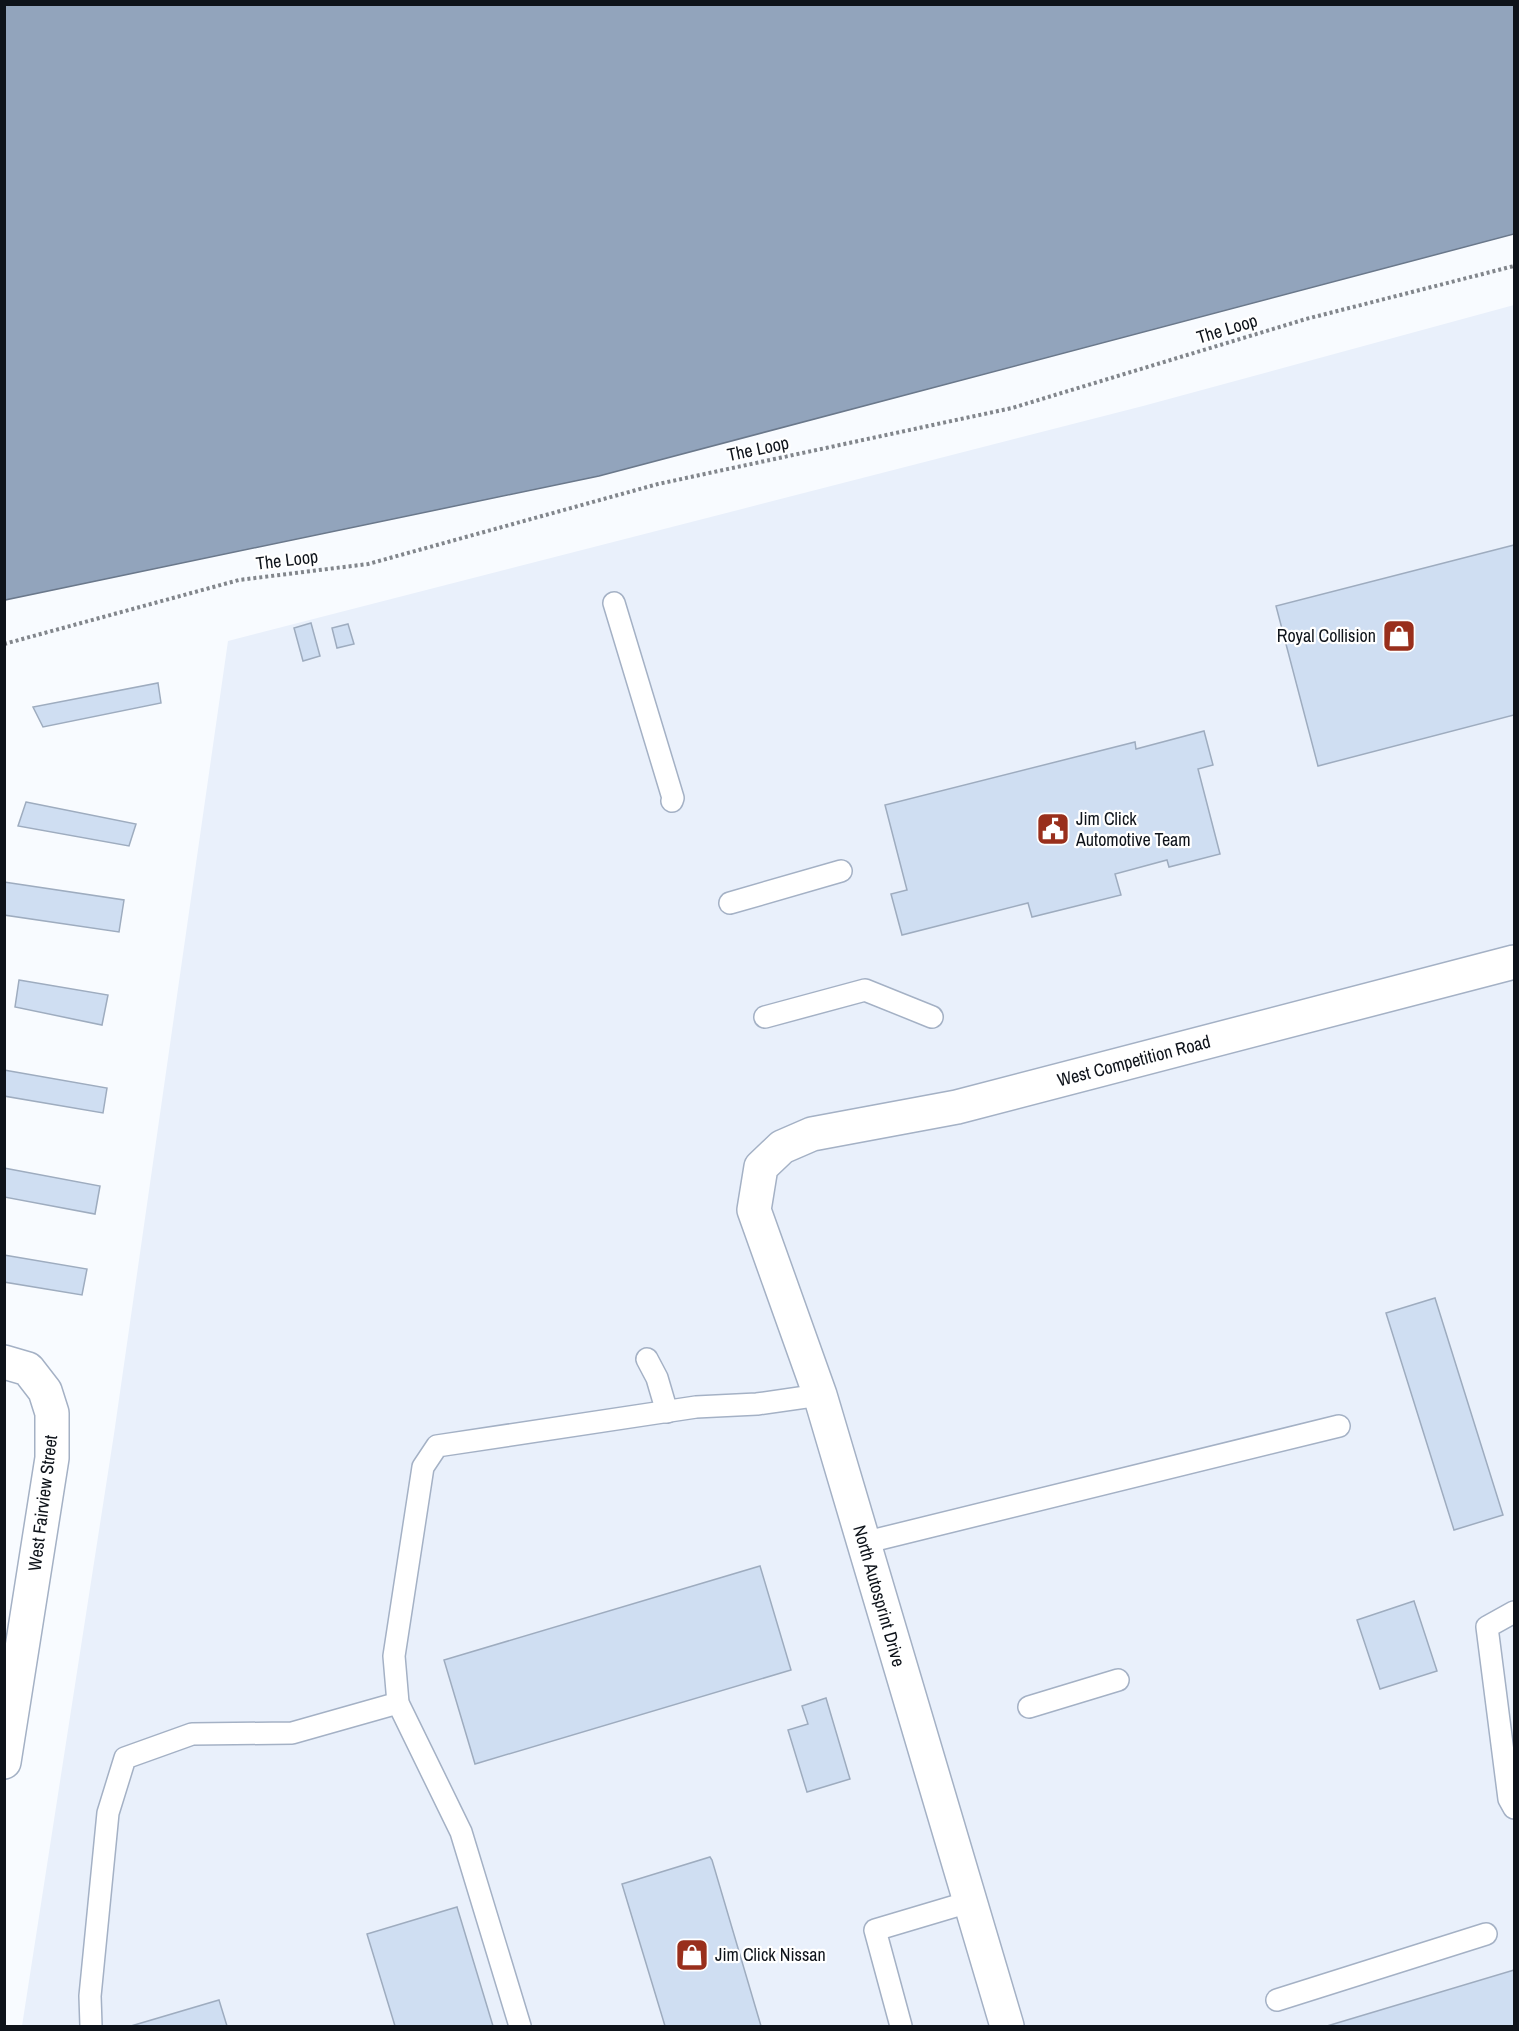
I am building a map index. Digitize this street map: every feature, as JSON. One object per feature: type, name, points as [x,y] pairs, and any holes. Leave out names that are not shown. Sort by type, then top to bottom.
[{"type":"street","name":"West Competition Road","points":[[760,1167],[782,1147],[812,1134],[957,1107],[1515,962]]},
{"type":"street","name":"North Autosprint Drive","points":[[760,1167],[754,1210],[820,1395],[1007,2026]]},
{"type":"street","name":"West Fairview Street","points":[[4,1362],[28,1369],[45,1391],[52,1413],[52,1458],[7,1729],[4,1762]]},
{"type":"lane","points":[[614,603],[672,801]]},
{"type":"lane","points":[[730,903],[841,870]]},
{"type":"lane","points":[[765,1017],[865,990],[932,1017]]},
{"type":"lane","points":[[647,1359],[657,1378],[667,1412]]},
{"type":"lane","points":[[520,2026],[461,1833],[398,1703],[394,1656],[423,1467],[437,1446],[696,1407],[757,1404],[820,1395]]},
{"type":"lane","points":[[863,1543],[1339,1426]]},
{"type":"lane","points":[[1515,1612],[1487,1627],[1509,1799],[1515,1808]]},
{"type":"lane","points":[[1029,1707],[1118,1680]]},
{"type":"lane","points":[[91,2026],[90,1996],[108,1813],[125,1758],[192,1734],[291,1733],[398,1703]]},
{"type":"lane","points":[[901,2026],[875,1930],[969,1902]]},
{"type":"lane","points":[[1277,2000],[1486,1934]]},
{"type":"path","name":"The Loop","points":[[4,644],[239,580],[368,564],[658,484],[1012,408],[1306,319],[1515,266]]},
{"type":"shaded area","points":[[1514,305],[1514,2026],[22,2026],[114,1434],[228,641],[1143,406]]},
{"type":"water","points":[[5,4],[1514,5],[1514,234],[599,476],[5,600]]},
{"type":"building","name":"Royal Collision","points":[[1514,545],[1514,715],[1318,766],[1276,606]]},
{"type":"building","points":[[311,623],[320,656],[303,661],[294,628]]},
{"type":"building","points":[[348,624],[354,644],[337,648],[332,628]]},
{"type":"building","points":[[158,683],[161,703],[43,727],[33,707]]},
{"type":"building","name":"Jim Click Automotive Team","points":[[1204,731],[1213,765],[1198,769],[1220,854],[1169,867],[1167,860],[1115,874],[1121,895],[1032,917],[1028,903],[902,935],[891,894],[907,890],[885,805],[1135,742],[1136,749]]},
{"type":"building","points":[[26,802],[136,824],[129,846],[18,826]]},
{"type":"building","points":[[4,882],[124,900],[119,932],[4,915]]},
{"type":"building","points":[[19,980],[108,995],[102,1025],[15,1007]]},
{"type":"building","points":[[4,1070],[107,1088],[103,1113],[4,1096]]},
{"type":"building","points":[[4,1168],[100,1186],[95,1214],[4,1197]]},
{"type":"building","points":[[4,1255],[87,1269],[82,1295],[4,1282]]},
{"type":"building","points":[[1435,1298],[1503,1515],[1454,1530],[1386,1313]]},
{"type":"building","points":[[760,1566],[791,1670],[475,1764],[444,1660]]},
{"type":"building","points":[[1414,1601],[1437,1671],[1380,1689],[1357,1620]]},
{"type":"building","points":[[826,1698],[850,1779],[807,1792],[788,1730],[808,1724],[802,1706]]},
{"type":"building","name":"Jim Click Nissan","points":[[710,1857],[761,2026],[665,2026],[622,1884]]},
{"type":"building","points":[[457,1907],[493,2026],[395,2026],[367,1934]]},
{"type":"building","points":[[1514,1970],[1514,2026],[1327,2026]]},
{"type":"building","points":[[219,2000],[227,2026],[131,2026]]},
{"type":"place","name":"Royal Collision","points":[[1399,636]]},
{"type":"place","name":"Jim Click Automotive Team","points":[[1053,829]]},
{"type":"place","name":"Jim Click Nissan","points":[[692,1955]]}]
